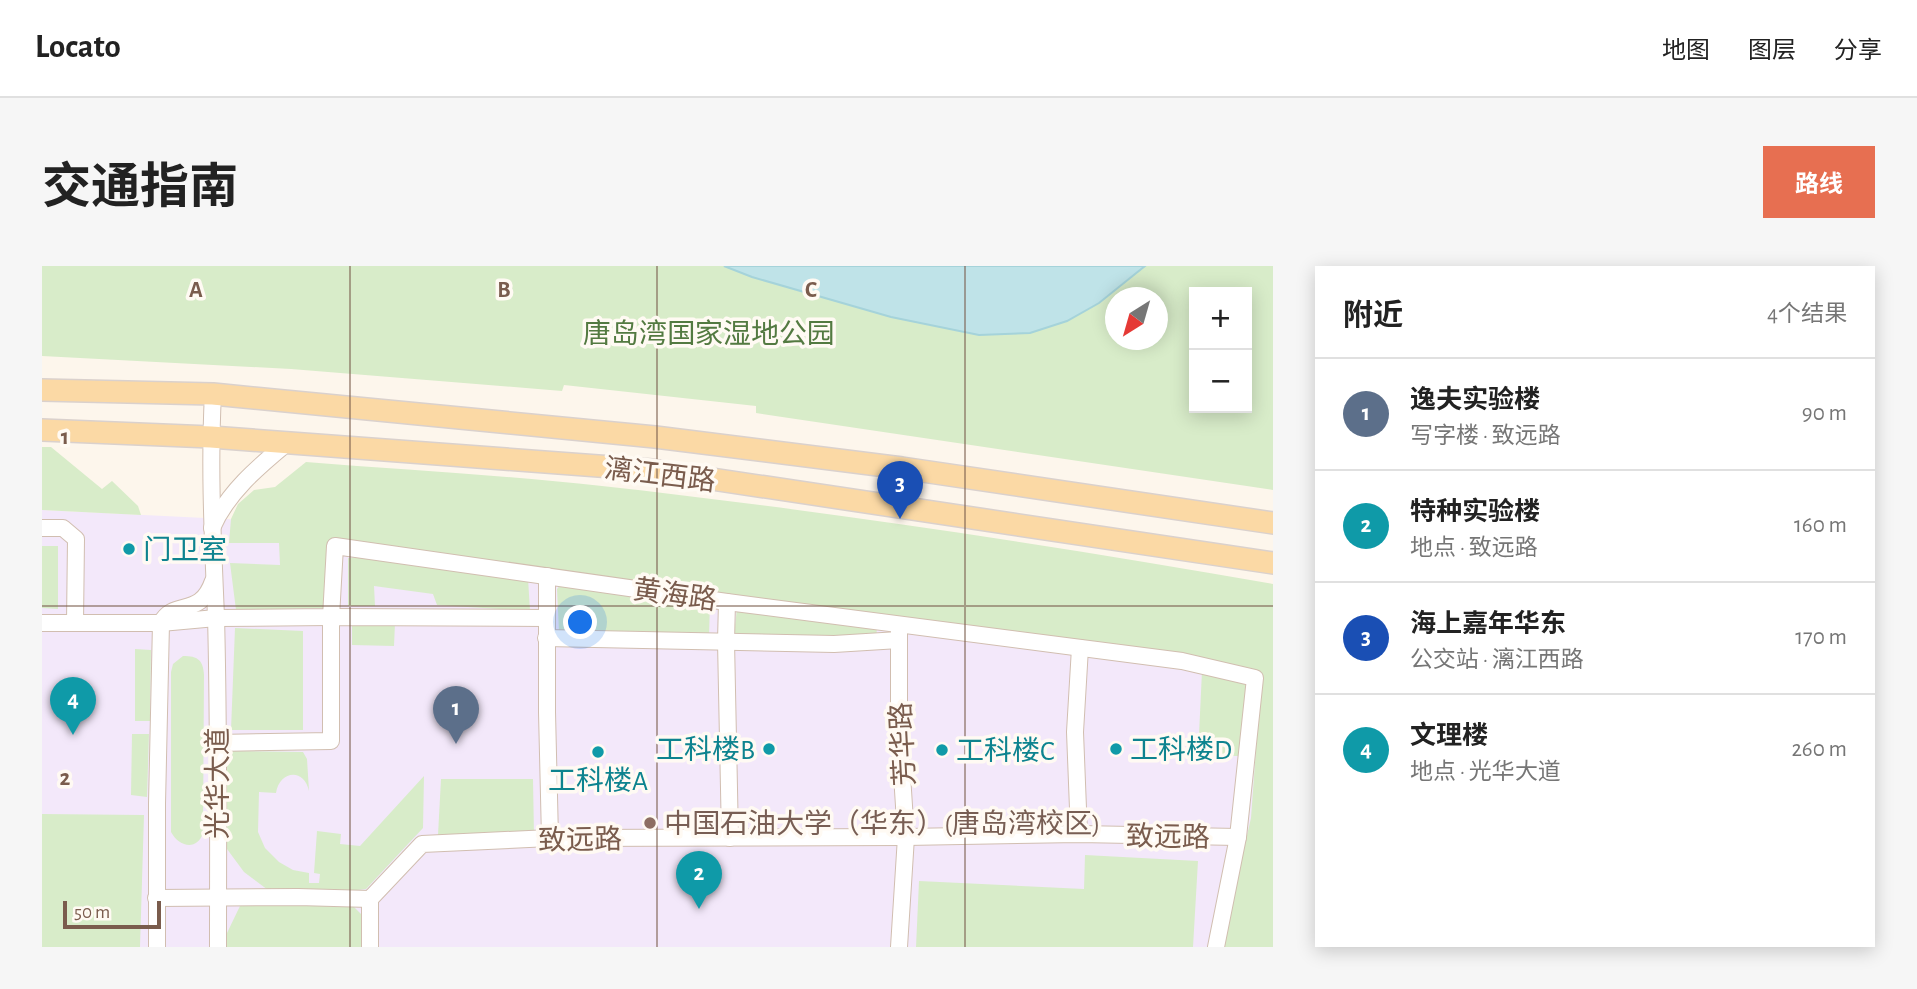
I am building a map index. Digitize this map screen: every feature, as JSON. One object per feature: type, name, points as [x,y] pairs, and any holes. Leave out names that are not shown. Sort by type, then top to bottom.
[{"type":"main road","name":"漓江西路","points":[[42,390],[213,394],[655,437],[902,468],[1273,523]]},
{"type":"main road","name":"漓江西路","points":[[42,430],[211,437],[652,470],[1273,563]]},
{"type":"street","name":"光华大道","points":[[213,394],[211,530],[216,618],[218,947]]},
{"type":"street","points":[[211,530],[218,514],[234,493],[287,443]]},
{"type":"street","points":[[42,528],[63,528],[76,539],[75,623]]},
{"type":"street","name":"黄海路","points":[[331,617],[335,546],[727,602],[899,632],[1080,648],[1182,661],[1255,678],[1238,837]]},
{"type":"street","points":[[547,576],[550,838]]},
{"type":"street","points":[[161,623],[165,615],[173,610],[186,609],[201,601],[209,592],[214,578]]},
{"type":"street","points":[[727,602],[730,838]]},
{"type":"street","points":[[217,743],[331,740],[331,617]]},
{"type":"street","points":[[42,623],[161,623],[216,618],[547,618]]},
{"type":"street","name":"光华大道","points":[[157,947],[161,623]]},
{"type":"street","points":[[546,638],[834,644],[899,632]]},
{"type":"street","name":"芳华路","points":[[899,632],[899,728],[906,837],[899,947]]},
{"type":"street","points":[[1079,834],[1075,732],[1080,648]]},
{"type":"street","name":"致远路","points":[[370,899],[422,844],[550,838],[1079,834],[1238,837]]},
{"type":"street","points":[[1216,947],[1238,837]]},
{"type":"street","points":[[156,898],[370,899],[370,947]]},
{"type":"shaded area","name":"中国石油大学（华东）(唐岛湾校区)","points":[[42,510],[309,523],[1273,653],[1244,947],[42,947]]},
{"type":"green space","name":"唐岛湾国家湿地公园","points":[[42,266],[724,266],[752,277],[891,317],[979,335],[1145,266],[1273,266],[1273,490],[756,413],[756,406],[564,385],[562,391],[291,369],[42,356]]},
{"type":"green space","points":[[42,447],[51,447],[102,489],[112,481],[138,506],[141,515],[42,510]]},
{"type":"green space","points":[[306,462],[565,482],[770,506],[1022,542],[1273,584],[1273,947],[1221,947],[1251,818],[1260,673],[1249,668],[334,544],[328,608],[236,610],[230,563],[280,565],[279,543],[229,543],[231,519],[238,504],[254,490],[275,487]]},
{"type":"green space","points":[[42,546],[58,546],[58,609],[42,608]]},
{"type":"green space","points":[[360,557],[528,578],[530,611],[437,605],[433,594],[374,586],[375,606],[348,606],[348,558]]},
{"type":"green space","points":[[561,584],[710,604],[709,635],[559,632],[557,589]]},
{"type":"green space","points":[[737,608],[877,627],[876,640],[734,635]]},
{"type":"green space","points":[[395,623],[394,646],[352,645],[352,624]]},
{"type":"green space","points":[[235,628],[303,631],[303,730],[231,730]]},
{"type":"green space","points":[[135,649],[151,650],[150,721],[135,721]]},
{"type":"green space","points":[[183,656],[199,660],[204,675],[203,833],[197,843],[192,845],[183,844],[171,832],[171,672],[173,664]]},
{"type":"green space","points":[[1202,671],[1250,681],[1240,756],[1198,756]]},
{"type":"green space","points":[[132,734],[149,734],[147,797],[131,795]]},
{"type":"green space","points":[[229,751],[303,752],[307,759],[309,791],[302,778],[292,775],[282,780],[276,793],[259,792],[258,832],[265,848],[279,862],[293,870],[309,873],[309,883],[319,883],[320,874],[314,873],[317,831],[341,834],[340,844],[360,846],[424,776],[423,828],[366,889],[323,894],[268,890],[244,872],[227,849]]},
{"type":"green space","points":[[441,779],[533,779],[534,836],[438,835]]},
{"type":"green space","points":[[42,814],[144,815],[140,947],[42,947]]},
{"type":"green space","points":[[1085,855],[1198,861],[1193,947],[916,947],[919,881],[1084,889]]},
{"type":"green space","points":[[240,906],[353,906],[363,916],[363,947],[227,947],[227,933]]},
{"type":"water","points":[[724,266],[1145,266],[1119,287],[1105,287],[1105,298],[1067,321],[1030,333],[979,335],[891,317],[752,277]]},
{"type":"place","name":"海上嘉年华东","points":[[900,519]]},
{"type":"place","name":"门卫室","points":[[129,549]]},
{"type":"place","name":"文理楼","points":[[73,735]]},
{"type":"place","name":"逸夫实验楼","points":[[456,744]]},
{"type":"place","name":"工科楼B","points":[[769,749]]},
{"type":"place","name":"工科楼D","points":[[1116,749]]},
{"type":"place","name":"工科楼C","points":[[942,750]]},
{"type":"place","name":"工科楼A","points":[[598,752]]},
{"type":"place","name":"中国石油大学（华东）(唐岛湾校区)","points":[[650,823]]},
{"type":"place","name":"特种实验楼","points":[[699,909]]}]
